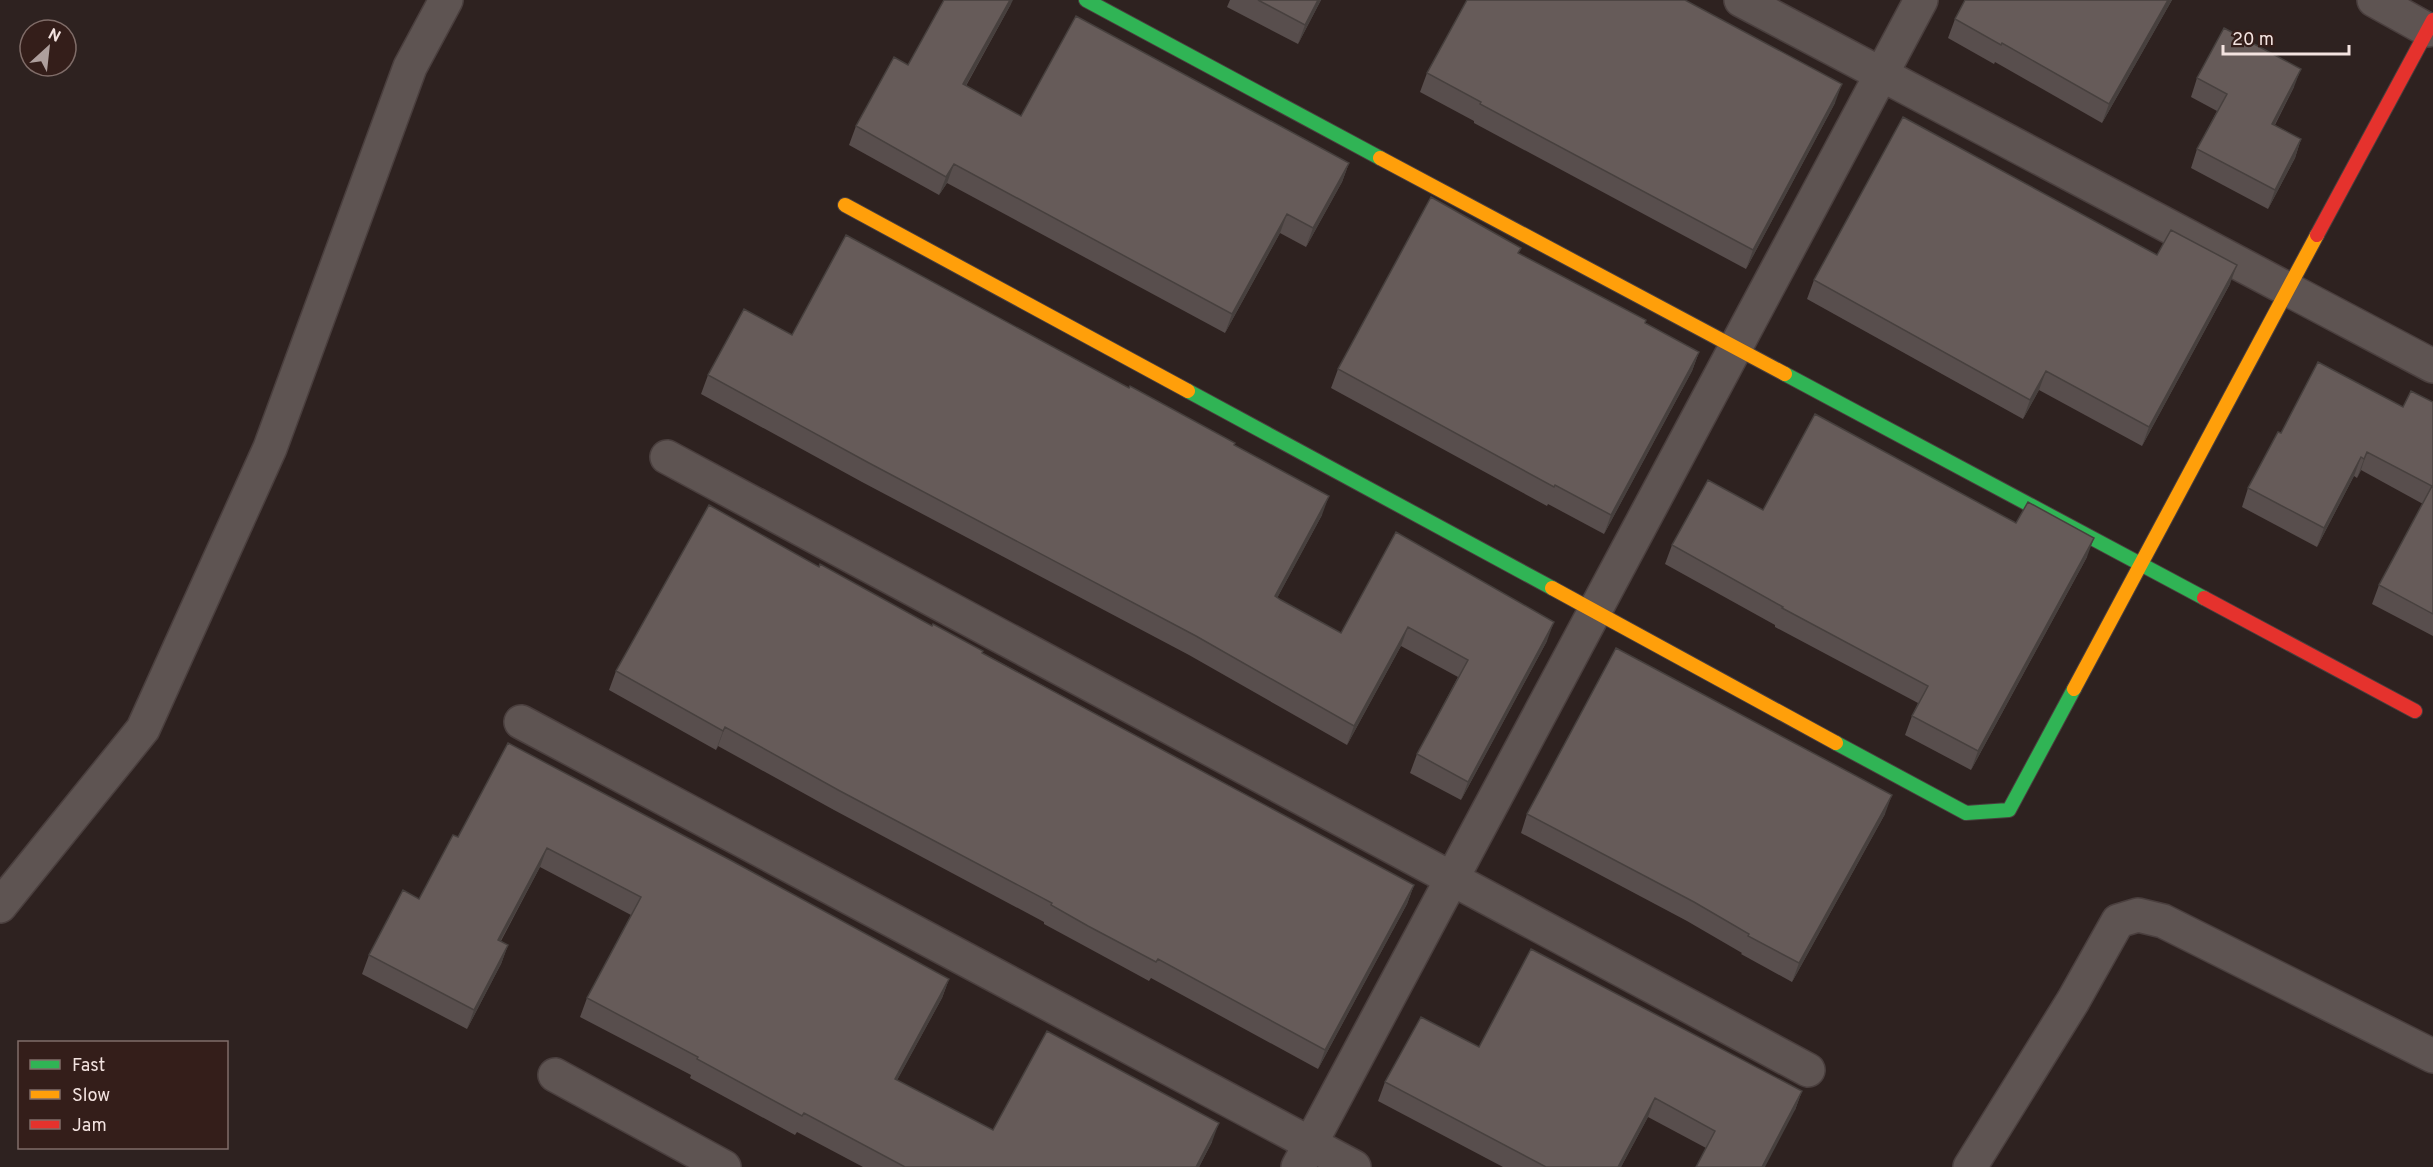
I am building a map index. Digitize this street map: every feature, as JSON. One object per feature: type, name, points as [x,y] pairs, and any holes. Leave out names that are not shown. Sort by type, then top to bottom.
[{"type":"street","points":[[0,906],[143,729],[270,448],[410,67],[446,0]]},
{"type":"street","points":[[1086,0],[2415,711]]},
{"type":"street","points":[[1742,0],[2433,366]]},
{"type":"street","points":[[1304,1155],[1921,0]]},
{"type":"street","points":[[845,205],[1966,813],[2009,810],[2430,25],[2374,0]]},
{"type":"street","points":[[667,457],[1808,1070]]},
{"type":"street","points":[[521,722],[1304,1155],[1354,1167]]},
{"type":"street","points":[[1977,1165],[2118,921],[2138,915],[2163,921],[2433,1056]]},
{"type":"street","points":[[555,1075],[724,1167]]},
{"type":"building","points":[[944,0],[1010,0],[963,84],[1021,116],[1076,16],[1349,163],[1313,228],[1287,214],[1232,314],[954,164],[946,177],[856,126],[894,57],[908,65]]},
{"type":"building","points":[[1258,0],[1318,0],[1305,25]]},
{"type":"building","points":[[1467,0],[1685,0],[1842,84],[1753,250],[1480,104],[1481,102],[1427,73]]},
{"type":"building","points":[[1965,0],[2168,0],[2109,104],[1955,19]]},
{"type":"building","points":[[2224,28],[2301,69],[2272,124],[2301,139],[2275,190],[2197,149],[2227,94],[2197,78]]},
{"type":"building","points":[[1903,117],[2157,255],[2171,230],[2237,265],[2149,427],[2046,371],[2030,400],[1814,280]]},
{"type":"building","points":[[1431,197],[1521,248],[1518,253],[1646,320],[1645,323],[1699,352],[1611,515],[1555,485],[1554,487],[1338,369]]},
{"type":"building","points":[[846,235],[1129,388],[1130,386],[1329,496],[1275,596],[1341,633],[1396,532],[1554,622],[1468,782],[1417,754],[1468,660],[1408,627],[1354,726],[1196,636],[708,375],[744,309],[792,335]]},
{"type":"building","points":[[2318,362],[2403,407],[2411,391],[2433,402],[2433,614],[2379,585],[2432,486],[2367,452],[2364,459],[2361,457],[2324,528],[2248,488],[2278,432],[2281,433]]},
{"type":"building","points":[[1815,414],[2016,523],[2028,502],[2094,538],[1978,751],[1912,716],[1928,686],[1782,608],[1672,545],[1708,480],[1763,510]]},
{"type":"building","points":[[709,505],[819,567],[820,564],[932,626],[933,624],[983,651],[982,653],[1414,885],[1325,1050],[1158,959],[1156,962],[1088,926],[1051,905],[1052,903],[840,791],[725,727],[723,731],[616,671]]},
{"type":"building","points":[[1616,648],[1892,795],[1799,963],[1748,936],[1749,934],[1694,902],[1527,814]]},
{"type":"building","points":[[508,743],[949,979],[895,1079],[993,1130],[1047,1031],[1219,1123],[1196,1167],[905,1167],[804,1113],[802,1116],[587,998],[641,897],[547,848],[498,940],[508,945],[474,1010],[369,955],[403,890],[419,899],[453,835],[458,837]]},
{"type":"building","points":[[1531,949],[1802,1091],[1762,1167],[1696,1167],[1715,1131],[1655,1098],[1618,1167],[1546,1167],[1385,1082],[1421,1017],[1479,1047]]},
{"type":"traffic: fast","points":[[1086,0],[1380,158]]},
{"type":"traffic: fast","points":[[1785,374],[2204,598]]},
{"type":"traffic: fast","points":[[1188,391],[1552,588]]},
{"type":"traffic: fast","points":[[1836,743],[1966,813],[2009,810],[2074,689]]},
{"type":"traffic: slow","points":[[1380,158],[1785,374]]},
{"type":"traffic: slow","points":[[845,205],[1188,391]]},
{"type":"traffic: slow","points":[[2074,689],[2317,235]]},
{"type":"traffic: slow","points":[[1552,588],[1836,743]]},
{"type":"traffic: jam","points":[[2317,235],[2433,20]]},
{"type":"traffic: jam","points":[[2204,598],[2415,711]]}]
